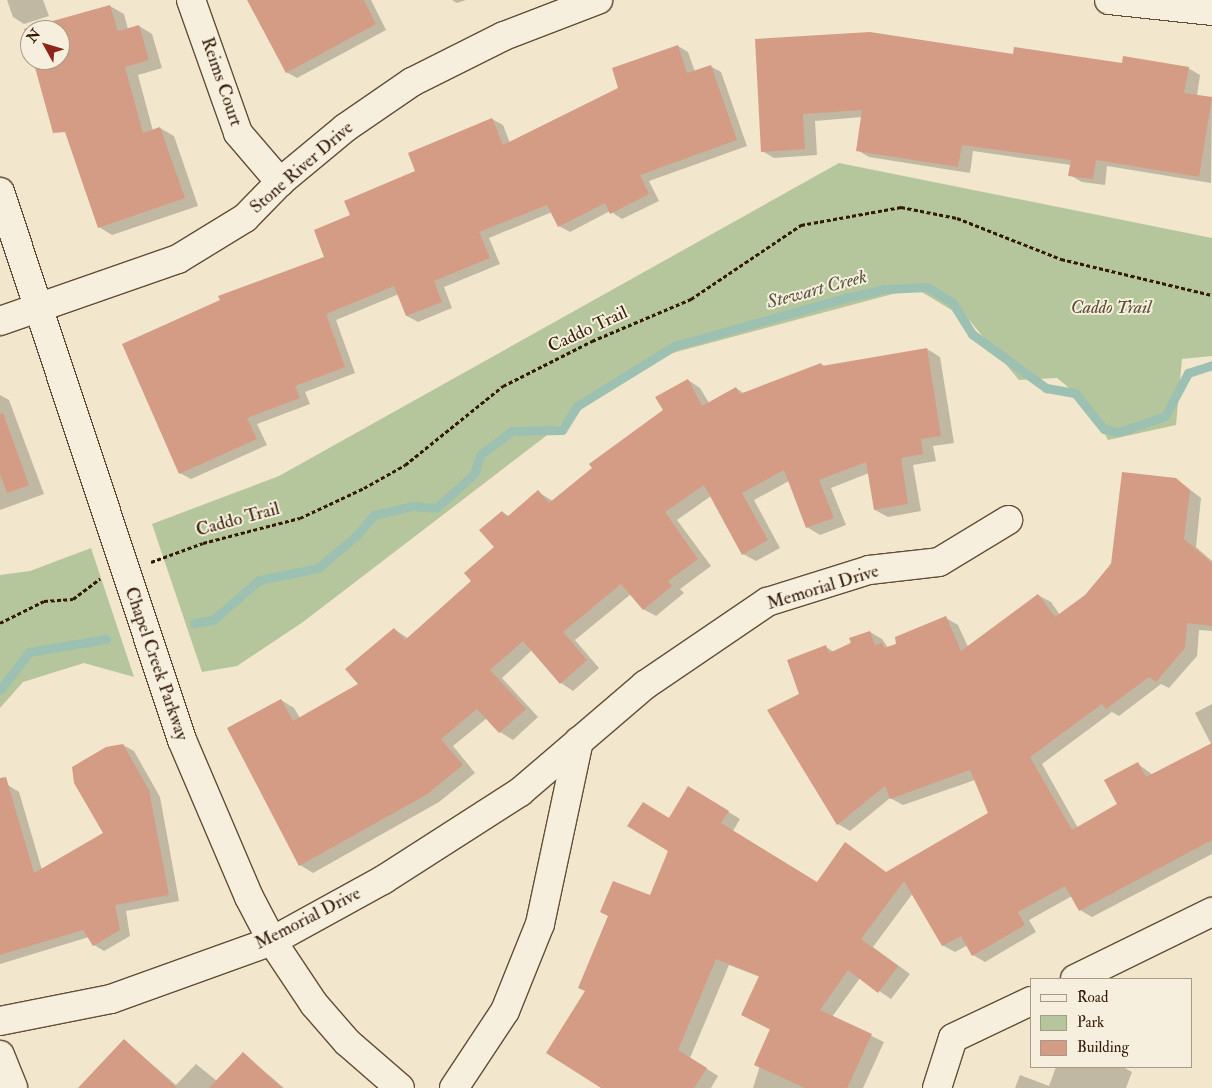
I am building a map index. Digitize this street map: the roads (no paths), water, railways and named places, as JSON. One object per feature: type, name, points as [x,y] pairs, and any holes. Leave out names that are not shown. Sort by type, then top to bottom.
[{"type":"street","name":"Reims Court","points":[[191,0],[238,133],[280,182]]},
{"type":"street","name":"Stone River Drive","points":[[0,321],[178,259],[245,218],[280,182],[345,128],[412,82],[504,36],[598,0]]},
{"type":"street","points":[[1109,0],[1212,11]]},
{"type":"street","name":"Chapel Creek Parkway","points":[[0,192],[182,740],[249,896],[272,941],[325,1016],[348,1042],[400,1088]]},
{"type":"street","name":"Memorial Drive","points":[[0,1021],[111,999],[272,941],[383,880],[520,792],[645,685],[767,602],[870,570],[939,562],[1008,520]]},
{"type":"street","points":[[454,1088],[505,1011],[540,924],[579,741]]},
{"type":"street","points":[[1077,978],[1212,912]]},
{"type":"street","points":[[937,1088],[954,1038],[1030,1001]]},
{"type":"street","points":[[0,1055],[13,1088]]},
{"type":"waterway","name":"Stewart Creek","points":[[194,623],[213,620],[259,580],[318,568],[357,535],[374,515],[412,506],[436,508],[474,474],[480,455],[512,431],[562,430],[577,406],[674,346],[845,298],[885,289],[927,287],[952,302],[972,334],[1046,388],[1075,393],[1104,429],[1119,432],[1165,416],[1188,373],[1212,365]]},
{"type":"waterway","points":[[0,690],[29,652],[106,639]]},
{"type":"park label","name":"Caddo Trail","points":[[1111,308]]}]
